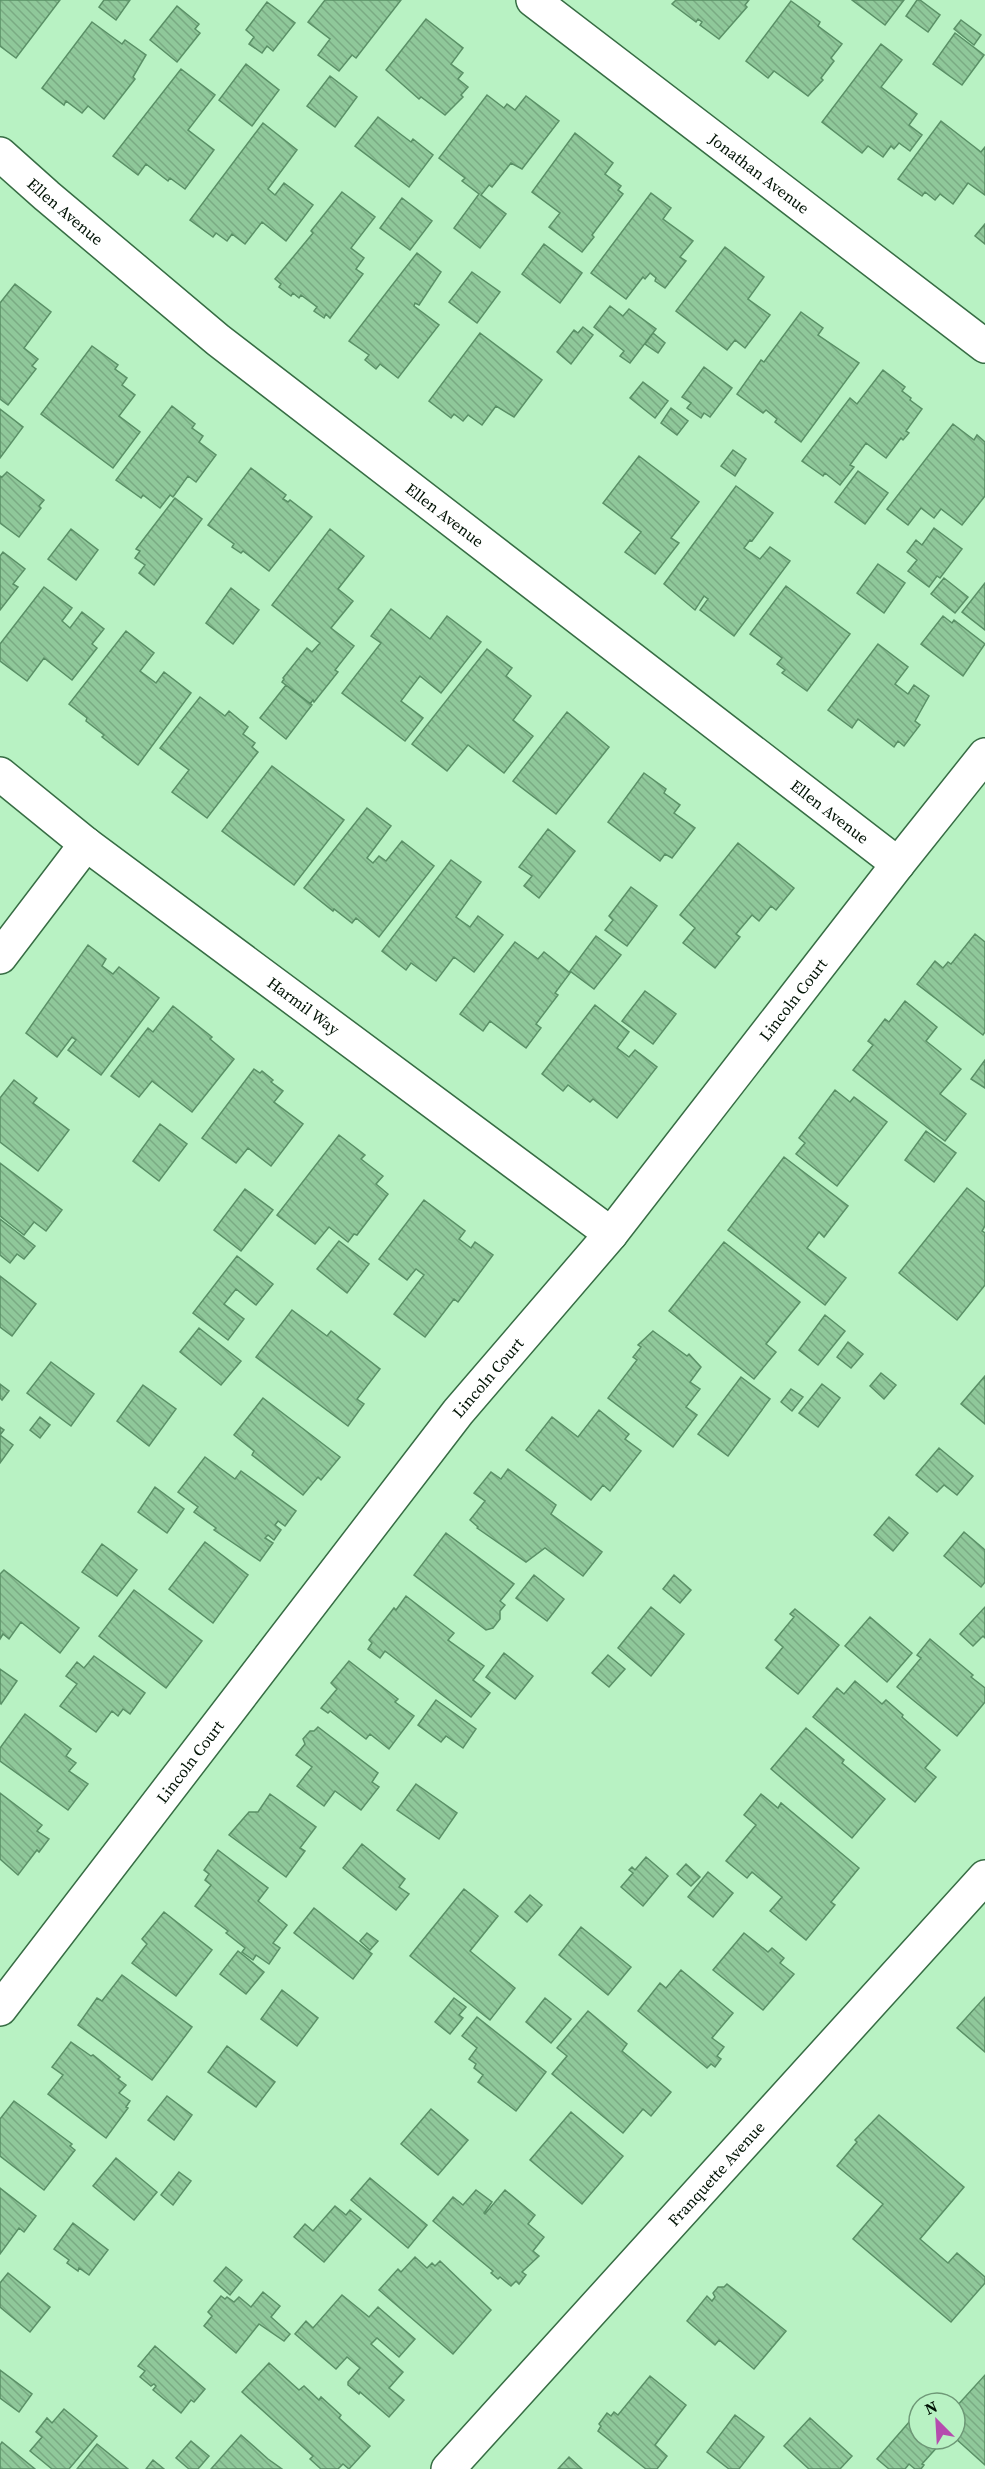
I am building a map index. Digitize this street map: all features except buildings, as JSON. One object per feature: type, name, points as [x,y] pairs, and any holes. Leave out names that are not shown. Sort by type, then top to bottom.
[{"type":"street","name":"Jonathan Avenue","points":[[533,0],[985,346]]},
{"type":"street","name":"Ellen Avenue","points":[[0,154],[46,196],[218,340],[898,864]]},
{"type":"street","name":"Lincoln Court","points":[[0,2009],[458,1412],[611,1234],[985,755]]},
{"type":"street","name":"Harmil Way","points":[[0,774],[86,844],[611,1234]]},
{"type":"street","points":[[0,957],[86,844]]},
{"type":"street","name":"Franquette Avenue","points":[[448,2469],[985,1877]]}]
